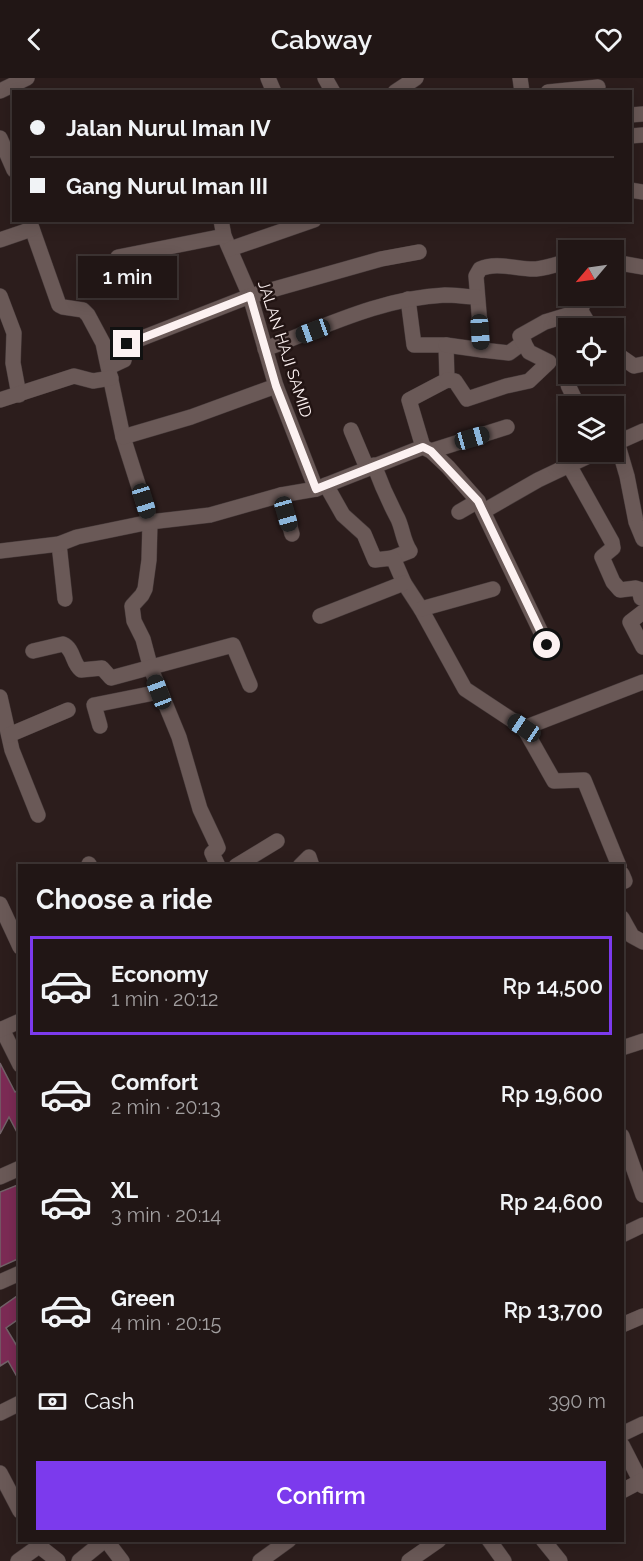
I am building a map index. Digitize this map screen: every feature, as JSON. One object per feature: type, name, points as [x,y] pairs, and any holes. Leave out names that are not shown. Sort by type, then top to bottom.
[{"type":"street","points":[[5,85],[27,78]]},
{"type":"street","points":[[394,87],[416,78]]},
{"type":"street","points":[[568,90],[598,87]]},
{"type":"street","points":[[0,138],[12,163]]},
{"type":"street","points":[[118,257],[302,222]]},
{"type":"street","points":[[0,240],[30,225],[59,304],[63,307],[83,310],[103,343],[123,437],[150,522],[149,561],[144,590],[132,606],[132,614],[143,639],[159,692],[179,737],[200,809],[218,848],[212,853],[217,864]]},
{"type":"street","name":"JALAN HAJI SAMID","points":[[225,235],[250,296],[276,386],[321,487],[343,515],[364,534],[375,560],[392,558]]},
{"type":"street","points":[[0,400],[74,376],[93,381],[110,372],[124,360],[127,344],[250,296],[381,259],[419,252]]},
{"type":"street","points":[[482,350],[476,273],[483,267],[536,269],[558,264]]},
{"type":"street","points":[[624,264],[643,267]]},
{"type":"street","points":[[265,349],[353,314],[408,299],[446,295],[477,297]]},
{"type":"street","points":[[0,296],[14,333],[13,363],[19,395]]},
{"type":"street","points":[[408,299],[414,345],[446,345],[509,353],[524,342]]},
{"type":"street","points":[[582,306],[581,311],[585,318]]},
{"type":"street","points":[[547,645],[481,506],[427,449],[409,400],[447,380],[455,381],[467,399],[529,381],[549,362],[529,352],[520,336],[545,322],[581,311]]},
{"type":"street","points":[[446,345],[447,380]]},
{"type":"street","points":[[624,357],[638,365]]},
{"type":"street","points":[[568,385],[573,396]]},
{"type":"street","points":[[123,437],[191,417],[276,386]]},
{"type":"street","points":[[0,551],[59,544],[78,537],[150,522],[210,515],[281,495],[321,487],[370,466],[507,427]]},
{"type":"street","points":[[351,430],[399,520],[404,541],[410,551],[392,558],[465,689],[524,728],[554,781],[584,780],[618,864]]},
{"type":"street","points":[[624,439],[643,430]]},
{"type":"street","points":[[459,512],[481,506],[575,462]]},
{"type":"street","points":[[623,462],[636,522],[643,539]]},
{"type":"street","points":[[569,465],[612,542],[613,548],[602,557],[613,582],[620,590],[639,589],[643,602],[630,622],[643,647]]},
{"type":"street","points":[[281,495],[292,534]]},
{"type":"street","points":[[59,544],[65,599]]},
{"type":"street","points":[[320,616],[404,583]]},
{"type":"street","points":[[422,609],[493,589]]},
{"type":"street","points":[[33,651],[63,645],[70,649],[77,668],[81,670],[102,668],[111,678],[233,645],[250,685]]},
{"type":"street","points":[[524,728],[643,682]]},
{"type":"street","points":[[100,726],[94,705],[159,692]]},
{"type":"street","points":[[0,697],[12,750],[38,815]]},
{"type":"street","points":[[9,735],[68,710]]},
{"type":"street","points":[[239,864],[277,841]]},
{"type":"street","points":[[302,864],[309,857],[311,864]]},
{"type":"street","points":[[2,915],[18,943]]},
{"type":"street","points":[[624,922],[632,936],[643,942]]},
{"type":"street","points":[[18,1022],[1,1030],[18,1061]]},
{"type":"street","points":[[624,1047],[643,1041]]},
{"type":"street","points":[[624,1142],[643,1196]]},
{"type":"street","points":[[0,1177],[18,1169]]},
{"type":"street","points":[[624,1234],[643,1225]]},
{"type":"street","points":[[0,1282],[18,1274]]},
{"type":"street","points":[[624,1324],[643,1316]]},
{"type":"street","points":[[0,1413],[18,1404]]},
{"type":"street","points":[[624,1433],[643,1424]]},
{"type":"street","points":[[624,1449],[642,1483],[624,1490]]},
{"type":"street","points":[[0,1473],[18,1507]]},
{"type":"street","points":[[79,1561],[103,1542]]},
{"type":"street","points":[[107,1542],[122,1561]]},
{"type":"street","points":[[260,1561],[286,1542]]},
{"type":"street","points":[[410,1561],[427,1556],[438,1542]]},
{"type":"street","points":[[492,1542],[504,1561]]},
{"type":"street","points":[[545,1542],[560,1561]]},
{"type":"street","points":[[18,1561],[37,1544],[58,1561]]},
{"type":"building","points":[[0,1063],[15,1092],[18,1090],[18,1134],[9,1117],[0,1134]]},
{"type":"building","points":[[18,1185],[18,1259],[0,1267],[0,1192]]},
{"type":"building","points":[[18,1295],[18,1319],[6,1328],[18,1348],[18,1378],[8,1361],[0,1366],[0,1308]]},
{"type":"route","points":[[127,344],[250,296],[276,386],[316,489],[390,458],[423,447],[431,451],[448,467],[484,511],[547,645]]}]
